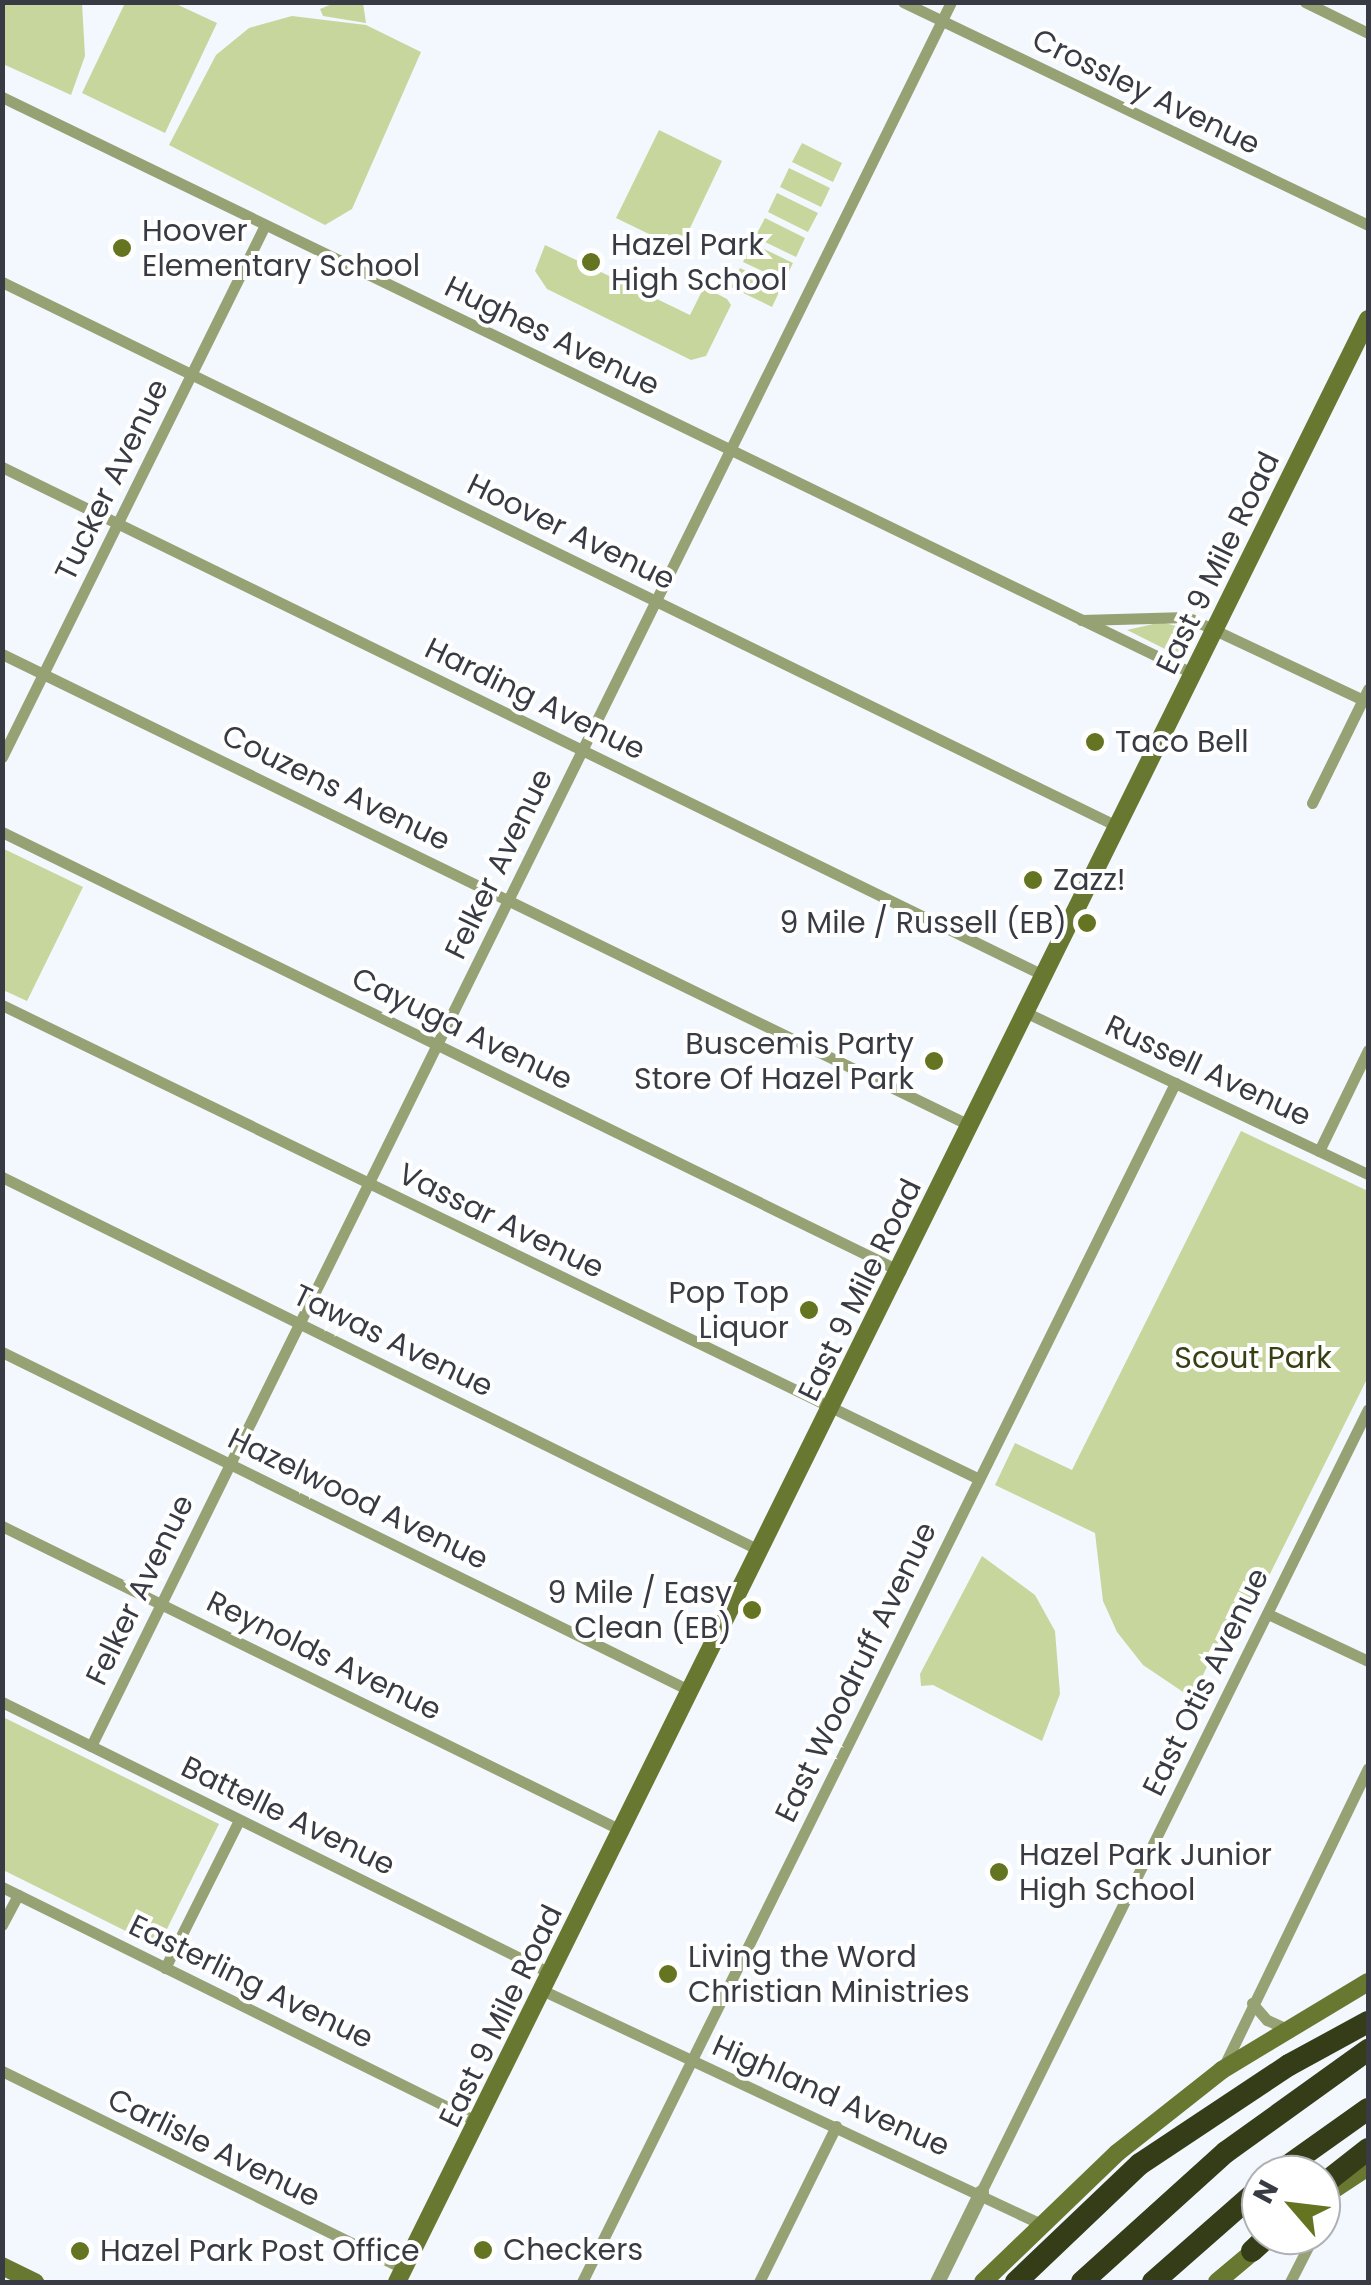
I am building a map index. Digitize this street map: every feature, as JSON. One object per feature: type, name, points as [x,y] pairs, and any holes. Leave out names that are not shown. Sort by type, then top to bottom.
[{"type":"highway","points":[[1016,2282],[1140,2164],[1290,2065],[1368,2022]]},
{"type":"highway","points":[[1082,2282],[1226,2152],[1368,2050]]},
{"type":"highway","points":[[1303,2155],[1368,2108]]},
{"type":"highway","points":[[1341,2171],[1368,2150]]},
{"type":"highway","points":[[1152,2282],[1241,2204]]},
{"type":"main road","name":"East 9 Mile Road","points":[[400,2276],[1368,319]]},
{"type":"main road","points":[[983,2282],[1117,2153],[1222,2070],[1368,1982]]},
{"type":"main road","points":[[1341,2185],[1368,2167]]},
{"type":"main road","points":[[1217,2282],[1248,2255]]},
{"type":"main road","points":[[2,2266],[35,2282]]},
{"type":"street","name":"Crossley Avenue","points":[[902,2],[1368,226]]},
{"type":"street","name":"Felker Avenue","points":[[91,1746],[951,2]]},
{"type":"street","points":[[1305,2],[1368,33]]},
{"type":"street","name":"Hughes Avenue","points":[[2,97],[1194,674]]},
{"type":"street","name":"Tucker Avenue","points":[[2,757],[265,225]]},
{"type":"street","name":"Hoover Avenue","points":[[2,282],[1119,827]]},
{"type":"street","name":"Harding Avenue","points":[[2,468],[1045,976]]},
{"type":"street","points":[[1081,620],[1163,613],[1216,630],[1367,697],[1312,803]]},
{"type":"street","name":"Couzens Avenue","points":[[2,654],[971,1126]]},
{"type":"street","name":"Cayuga Avenue","points":[[2,832],[900,1271]]},
{"type":"street","name":"Vassar Avenue","points":[[2,1005],[979,1479]]},
{"type":"street","name":"Russell Avenue","points":[[1027,1013],[1368,1174]]},
{"type":"street","points":[[1319,1151],[1368,1050]]},
{"type":"street","name":"East Woodruff Avenue","points":[[582,2282],[1175,1083]]},
{"type":"street","name":"Tawas Avenue","points":[[2,1177],[761,1550]]},
{"type":"street","name":"Hazelwood Avenue","points":[[2,1352],[692,1691]]},
{"type":"street","name":"East Otis Avenue","points":[[981,2192],[1368,1409]]},
{"type":"street","name":"Reynolds Avenue","points":[[2,1526],[623,1831]]},
{"type":"street","points":[[1268,1614],[1368,1661]]},
{"type":"street","name":"Battelle Avenue","points":[[2,1702],[239,1820],[548,1982]]},
{"type":"street","points":[[1222,2070],[1368,1768]]},
{"type":"street","points":[[165,1968],[239,1820]]},
{"type":"street","name":"Easterling Avenue","points":[[2,1887],[478,2122]]},
{"type":"street","points":[[2,1925],[18,1894]]},
{"type":"street","name":"Highland Avenue","points":[[548,1982],[691,2060],[981,2192],[1042,2224]]},
{"type":"street","points":[[1252,2003],[1287,2029]]},
{"type":"street","name":"Carlisle Avenue","points":[[2,2072],[400,2276]]},
{"type":"street","points":[[759,2282],[836,2126]]},
{"type":"street","points":[[939,2282],[981,2192]]},
{"type":"street","points":[[1290,2282],[1304,2255]]},
{"type":"green space","points":[[3,2],[82,3],[85,56],[71,95],[3,64]]},
{"type":"green space","points":[[337,2],[363,3],[366,23],[323,16],[320,9]]},
{"type":"green space","points":[[125,3],[174,3],[217,23],[165,133],[82,93]]},
{"type":"green space","points":[[292,16],[366,25],[421,52],[352,209],[325,225],[169,145],[216,55],[249,28]]},
{"type":"green space","points":[[659,130],[722,161],[680,249],[616,218]]},
{"type":"green space","points":[[802,143],[842,163],[833,182],[792,162]]},
{"type":"green space","points":[[789,168],[830,188],[821,207],[780,187]]},
{"type":"green space","points":[[777,193],[818,213],[808,232],[768,212]]},
{"type":"green space","points":[[765,218],[805,238],[796,257],[755,237]]},
{"type":"green space","points":[[752,243],[793,263],[784,281],[743,262]]},
{"type":"green space","points":[[545,245],[690,315],[704,287],[727,299],[731,305],[706,356],[691,360],[547,289],[535,271]]},
{"type":"green space","points":[[740,268],[781,288],[772,307],[731,287]]},
{"type":"green space","points":[[1162,622],[1193,631],[1191,638],[1173,637],[1181,657],[1127,630]]},
{"type":"green space","points":[[2,848],[83,887],[27,1001],[3,990]]},
{"type":"green space","name":"Scout Park","points":[[1241,1131],[1368,1191],[1368,1377],[1253,1608],[1238,1602],[1192,1698],[1143,1665],[1117,1632],[1103,1601],[1095,1533],[995,1485],[1015,1443],[1072,1470]]},
{"type":"green space","points":[[982,1556],[1035,1595],[1055,1631],[1060,1694],[1042,1741],[933,1685],[921,1686],[920,1674]]},
{"type":"green space","points":[[3,1717],[219,1824],[158,1947],[3,1870]]},
{"type":"place","name":"Hoover Elementary School","points":[[122,248]]},
{"type":"place","name":"Hazel Park High School","points":[[591,262]]},
{"type":"place","name":"Taco Bell","points":[[1095,742]]},
{"type":"place","name":"Zazz!","points":[[1033,880]]},
{"type":"place","name":"9 Mile / Russell (EB)","points":[[1087,923]]},
{"type":"place","name":"Buscemis Party Store Of Hazel Park","points":[[934,1061]]},
{"type":"place","name":"Pop Top Liquor","points":[[809,1310]]},
{"type":"place","name":"9 Mile / Easy Clean (EB)","points":[[752,1610]]},
{"type":"place","name":"Hazel Park Junior High School","points":[[999,1872]]},
{"type":"place","name":"Living the Word Christian Ministries","points":[[668,1974]]},
{"type":"place","name":"Checkers","points":[[483,2250]]},
{"type":"place","name":"Hazel Park Post Office","points":[[80,2251]]}]
